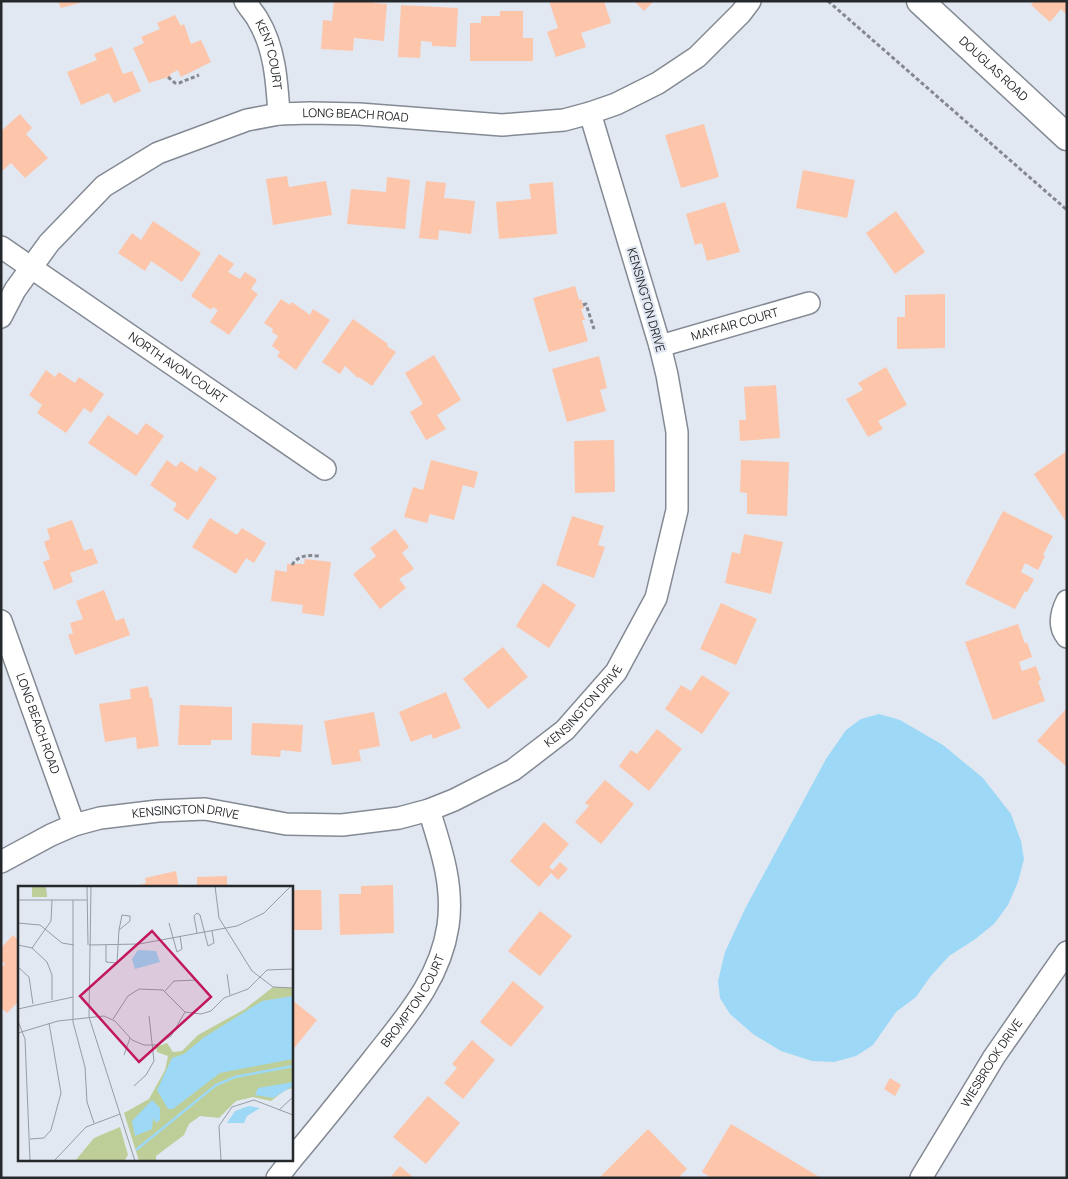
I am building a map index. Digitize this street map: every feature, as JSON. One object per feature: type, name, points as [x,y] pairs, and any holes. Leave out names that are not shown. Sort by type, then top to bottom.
[{"type":"street","name":"KENT COURT","points":[[245,1],[259,22],[272,54],[278,86],[279,114]]},
{"type":"street","name":"LONG BEACH ROAD","points":[[1,317],[15,290],[49,243],[104,186],[158,152],[247,120],[279,114],[358,114],[502,125],[564,120],[616,104],[658,83],[697,57],[741,13],[750,1]]},
{"type":"street","name":"DOUGLAS ROAD","points":[[920,1],[1067,137]]},
{"type":"street","name":"KENSINGTON DRIVE","points":[[1,862],[51,835],[74,825],[100,818],[158,811],[205,809],[286,824],[342,825],[399,818],[429,810],[454,800],[513,770],[566,730],[616,672],[656,598],[678,510],[677,432],[660,346],[590,113]]},
{"type":"street","name":"NORTH AVON COURT","points":[[1,246],[325,469]]},
{"type":"street","name":"MAYFAIR COURT","points":[[660,346],[809,303]]},
{"type":"street","points":[[1067,601],[1062,609],[1061,622],[1067,637]]},
{"type":"street","name":"LONG BEACH ROAD","points":[[1,621],[74,825]]},
{"type":"street","name":"BROMPTON COURT","points":[[292,1159],[414,1006],[435,973],[444,948],[449,924],[449,877],[429,810]]},
{"type":"street","name":"WIESBROOK DRIVE","points":[[920,1178],[994,1057],[1067,952]]},
{"type":"street","name":"BROMPTON COURT","points":[[276,1178],[289,1162]]},
{"type":"path","points":[[828,1],[1067,210]]},
{"type":"path","points":[[168,77],[175,83],[179,83],[199,75]]},
{"type":"path","points":[[583,305],[586,304],[594,329]]},
{"type":"path","points":[[292,565],[297,559],[305,555],[319,556]]},
{"type":"water","points":[[879,714],[900,720],[943,745],[983,778],[1011,814],[1021,841],[1024,859],[1018,882],[1008,905],[994,924],[949,956],[930,977],[916,997],[896,1012],[873,1045],[856,1056],[834,1062],[812,1061],[781,1051],[753,1034],[730,1014],[720,998],[718,981],[725,952],[746,907],[826,759],[846,730],[861,719]]},
{"type":"building","points":[[58,1],[83,1],[83,2],[61,8]]},
{"type":"building","points":[[334,1],[374,1],[374,3],[387,4],[384,41],[354,38],[353,51],[321,49],[323,20],[332,21]]},
{"type":"building","points":[[549,1],[604,1],[611,23],[581,33],[586,47],[556,57],[547,32],[558,28]]},
{"type":"building","points":[[634,1],[654,1],[644,11]]},
{"type":"building","points":[[1034,1],[1067,1],[1067,15],[1061,9],[1050,22],[1031,5]]},
{"type":"building","points":[[401,5],[458,8],[456,47],[432,46],[432,42],[421,41],[420,58],[398,57]]},
{"type":"building","points":[[500,11],[523,11],[523,38],[533,38],[533,61],[470,61],[470,23],[481,23],[481,16],[500,16]]},
{"type":"building","points":[[175,15],[181,26],[184,24],[191,44],[201,40],[211,62],[181,77],[178,70],[170,74],[171,76],[149,83],[133,48],[144,43],[141,37],[160,29],[157,23]]},
{"type":"building","points":[[112,47],[123,74],[132,71],[141,91],[114,103],[109,93],[81,105],[67,72],[97,60],[94,54]]},
{"type":"building","points":[[20,114],[32,128],[26,134],[48,158],[25,178],[11,163],[1,172],[1,131]]},
{"type":"building","points":[[704,124],[719,177],[681,188],[665,135]]},
{"type":"building","points":[[803,170],[855,180],[847,218],[796,208]]},
{"type":"building","points":[[287,176],[289,187],[326,181],[332,215],[273,225],[266,179]]},
{"type":"building","points":[[387,177],[410,180],[405,229],[347,224],[351,189],[386,192]]},
{"type":"building","points":[[426,181],[446,183],[444,198],[475,201],[471,234],[439,230],[438,240],[419,238]]},
{"type":"building","points":[[553,182],[557,234],[499,239],[496,202],[531,199],[529,184]]},
{"type":"building","points":[[725,202],[740,252],[707,261],[702,243],[695,245],[686,214]]},
{"type":"building","points":[[896,211],[925,252],[895,274],[866,233]]},
{"type":"building","points":[[153,221],[201,253],[182,282],[151,261],[145,271],[118,253],[132,233],[141,240]]},
{"type":"building","points":[[219,254],[234,264],[228,272],[240,279],[245,272],[257,280],[251,289],[258,294],[229,335],[210,322],[218,310],[213,307],[211,310],[191,296]]},
{"type":"building","points":[[575,286],[579,300],[581,299],[584,308],[581,309],[585,320],[582,320],[588,341],[549,352],[533,298]]},
{"type":"building","points":[[945,294],[945,348],[897,349],[897,317],[905,317],[905,295]]},
{"type":"building","points":[[281,299],[290,305],[292,302],[310,315],[313,309],[330,320],[296,370],[277,356],[280,352],[272,346],[278,336],[272,332],[273,329],[264,323]]},
{"type":"building","points":[[353,319],[396,352],[372,386],[358,378],[345,366],[340,374],[322,362]]},
{"type":"building","points":[[434,355],[461,400],[437,415],[446,429],[426,440],[410,412],[423,404],[405,373]]},
{"type":"building","points":[[599,356],[607,388],[600,390],[606,411],[567,422],[552,369]]},
{"type":"building","points":[[886,367],[907,405],[878,421],[883,429],[868,437],[846,399],[863,390],[858,383]]},
{"type":"building","points":[[46,370],[55,377],[59,372],[75,383],[79,377],[104,394],[91,413],[84,408],[66,433],[37,413],[42,405],[29,395]]},
{"type":"building","points":[[776,385],[780,438],[740,441],[739,420],[746,420],[744,387]]},
{"type":"building","points":[[108,415],[137,435],[146,423],[164,436],[136,476],[88,443]]},
{"type":"building","points":[[614,440],[615,492],[575,493],[574,441]]},
{"type":"building","points":[[1067,451],[1067,519],[1065,520],[1034,474]]},
{"type":"building","points":[[167,460],[176,467],[181,461],[197,472],[200,466],[217,478],[188,520],[173,510],[177,504],[150,485]]},
{"type":"building","points":[[431,460],[478,472],[474,488],[463,485],[454,520],[430,514],[427,523],[404,517],[413,487],[423,490]]},
{"type":"building","points":[[741,460],[789,462],[787,516],[747,514],[747,493],[740,492]]},
{"type":"building","points":[[1003,511],[1053,536],[1038,570],[1025,563],[1021,572],[1034,579],[1015,609],[965,584]]},
{"type":"building","points":[[572,516],[604,526],[598,545],[605,547],[594,578],[556,565]]},
{"type":"building","points":[[210,518],[237,535],[242,528],[266,543],[254,563],[246,558],[236,574],[192,547]]},
{"type":"building","points":[[72,520],[84,551],[92,548],[98,563],[70,573],[73,582],[54,590],[43,562],[50,559],[44,542],[50,539],[47,529]]},
{"type":"building","points":[[395,529],[409,547],[402,553],[414,569],[399,579],[406,588],[380,609],[353,574],[376,556],[370,548]]},
{"type":"building","points":[[744,534],[783,542],[771,594],[725,583],[732,552],[740,554]]},
{"type":"building","points":[[305,559],[331,562],[324,616],[302,613],[303,605],[271,601],[275,570],[287,572],[287,564],[304,564]]},
{"type":"building","points":[[543,583],[576,605],[549,648],[516,626]]},
{"type":"building","points":[[104,590],[116,621],[124,618],[130,635],[75,655],[68,635],[73,633],[70,623],[83,619],[76,601]]},
{"type":"building","points":[[721,603],[757,619],[736,665],[700,649]]},
{"type":"building","points":[[1018,624],[1032,657],[1019,662],[1022,671],[1036,666],[1041,680],[1038,681],[1045,701],[993,720],[965,642]]},
{"type":"building","points":[[503,647],[528,677],[488,709],[463,679]]},
{"type":"building","points":[[702,675],[730,693],[702,734],[665,709],[681,685],[691,691]]},
{"type":"building","points":[[148,686],[150,698],[152,698],[159,746],[137,749],[136,737],[105,742],[99,704],[131,699],[130,689]]},
{"type":"building","points":[[446,692],[461,728],[433,739],[431,734],[411,742],[399,712]]},
{"type":"building","points":[[180,705],[232,707],[232,740],[211,740],[211,745],[178,745]]},
{"type":"building","points":[[1067,708],[1067,767],[1037,741]]},
{"type":"building","points":[[374,712],[380,746],[359,750],[361,761],[332,765],[324,721]]},
{"type":"building","points":[[252,723],[303,725],[301,752],[281,750],[280,757],[251,755]]},
{"type":"building","points":[[657,729],[682,749],[649,791],[619,766],[631,750],[637,754]]},
{"type":"building","points":[[605,780],[634,804],[601,844],[575,822],[589,806],[585,803]]},
{"type":"building","points":[[544,822],[569,844],[549,867],[553,870],[560,862],[568,869],[558,880],[551,873],[539,887],[510,861]]},
{"type":"building","points":[[176,871],[179,886],[136,886],[146,883],[145,878]]},
{"type":"building","points":[[227,876],[227,886],[197,886],[197,877]]},
{"type":"building","points":[[393,885],[394,933],[340,935],[339,894],[361,894],[361,886]]},
{"type":"building","points":[[292,890],[321,890],[322,930],[292,930]]},
{"type":"building","points":[[540,911],[572,936],[540,976],[508,951]]},
{"type":"building","points":[[13,935],[18,939],[18,1002],[7,1013],[1,1008],[1,968],[5,964],[1,961],[1,948]]},
{"type":"building","points":[[513,981],[544,1007],[511,1047],[480,1022]]},
{"type":"building","points":[[292,1000],[317,1020],[292,1051]]},
{"type":"building","points":[[472,1040],[495,1060],[463,1099],[444,1083],[457,1068],[452,1064]]},
{"type":"building","points":[[890,1078],[901,1085],[895,1096],[884,1089]]},
{"type":"building","points":[[428,1096],[460,1123],[426,1164],[393,1137]]},
{"type":"building","points":[[731,1124],[821,1178],[712,1178],[702,1172]]},
{"type":"building","points":[[648,1129],[687,1169],[678,1178],[599,1178]]},
{"type":"building","points":[[400,1166],[414,1178],[390,1178]]}]
